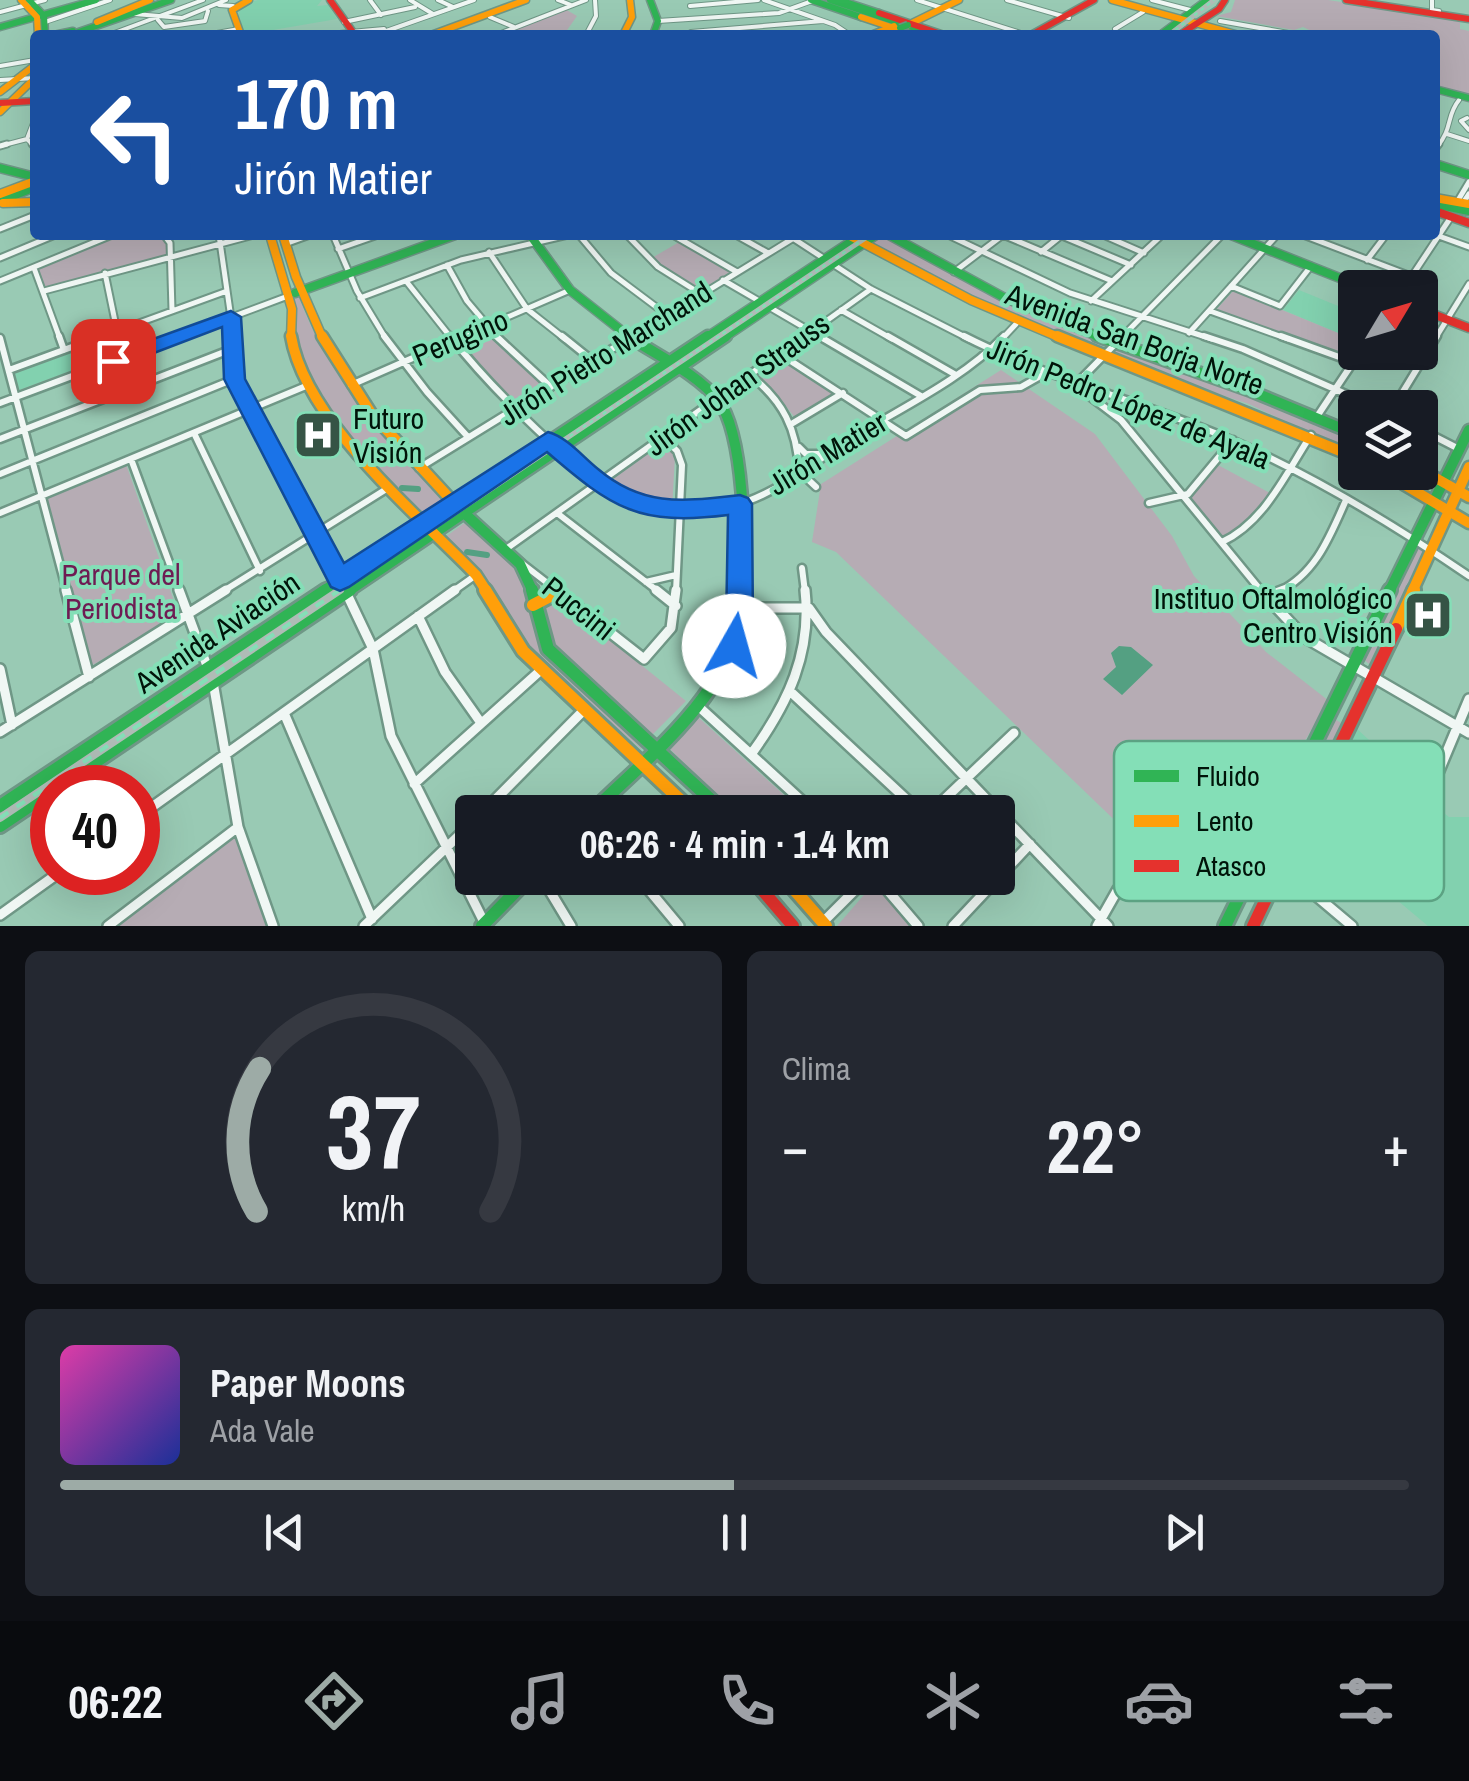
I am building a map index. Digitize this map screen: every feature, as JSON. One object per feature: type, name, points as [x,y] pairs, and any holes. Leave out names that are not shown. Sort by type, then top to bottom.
[{"type":"main road","points":[[4,26],[93,0]]},
{"type":"main road","points":[[103,28],[150,0]]},
{"type":"main road","points":[[103,28],[171,0]]},
{"type":"main road","points":[[239,30],[230,3],[249,0]]},
{"type":"main road","points":[[330,0],[350,30]]},
{"type":"main road","points":[[453,30],[526,0]]},
{"type":"main road","points":[[446,30],[537,0]]},
{"type":"main road","points":[[626,30],[632,17],[630,0]]},
{"type":"main road","points":[[650,0],[658,21],[655,30]]},
{"type":"main road","points":[[815,0],[901,27],[944,3],[959,0]]},
{"type":"main road","points":[[815,0],[909,30]]},
{"type":"main road","points":[[835,0],[879,13],[901,27]]},
{"type":"main road","points":[[835,0],[921,30]]},
{"type":"main road","points":[[1040,30],[1098,0],[1223,30]]},
{"type":"main road","points":[[1183,30],[1207,0]]},
{"type":"main road","points":[[1171,30],[1226,0]]},
{"type":"main road","points":[[1346,0],[1469,18]]},
{"type":"main road","points":[[1359,0],[1376,4]]},
{"type":"main road","points":[[1119,3],[1143,12],[1192,20],[1216,30]]},
{"type":"main road","points":[[1415,8],[1469,18]]},
{"type":"main road","points":[[1047,30],[1067,17]]},
{"type":"main road","points":[[0,112],[18,79],[30,67]]},
{"type":"main road","points":[[5,100],[30,82]]},
{"type":"main road","points":[[1440,92],[1466,100]]},
{"type":"main road","points":[[5,100],[30,99]]},
{"type":"main road","points":[[1440,166],[1469,178]]},
{"type":"main road","points":[[0,168],[30,180]]},
{"type":"main road","points":[[0,200],[30,185]]},
{"type":"main road","points":[[0,200],[30,202]]},
{"type":"main road","points":[[1440,204],[1466,204]]},
{"type":"main road","points":[[1440,208],[1469,223]]},
{"type":"main road","points":[[271,240],[288,296],[293,350],[306,386],[344,439],[476,575],[523,651],[676,795]]},
{"type":"main road","points":[[284,240],[313,328],[351,385],[418,469],[510,553],[529,579],[542,639],[556,659],[706,795]]},
{"type":"main road","points":[[288,296],[441,240]]},
{"type":"main road","points":[[532,240],[570,290],[716,399],[736,432],[740,626],[727,661],[695,703],[608,795]]},
{"type":"main road","name":"Avenida Aviación","points":[[0,806],[424,522],[459,508],[559,450],[674,365],[827,263],[854,240]]},
{"type":"main road","name":"Avenida San Borja Norte","points":[[860,240],[1016,324],[1099,358],[1255,409],[1338,449]]},
{"type":"main road","name":"Avenida San Borja Norte","points":[[899,240],[954,272],[1072,326],[1243,380],[1338,425]]},
{"type":"main road","points":[[1245,240],[1338,277]]},
{"type":"main road","points":[[1438,316],[1469,328]]},
{"type":"main road","name":"Avenida Aviación","points":[[91,765],[435,533],[459,508],[548,440],[674,365]]},
{"type":"main road","points":[[1317,741],[1469,430]]},
{"type":"main road","points":[[1343,741],[1469,466]]},
{"type":"main road","points":[[1438,480],[1469,497]]},
{"type":"main road","points":[[1414,490],[1469,522]]},
{"type":"main road","points":[[1469,505],[1464,512],[1469,522]]},
{"type":"main road","points":[[533,605],[558,592]]},
{"type":"main road","name":"Avenida Aviación","points":[[0,826],[30,806]]},
{"type":"main road","points":[[484,925],[513,895]]},
{"type":"main road","points":[[767,895],[793,926]]},
{"type":"main road","points":[[799,895],[824,924]]},
{"type":"main road","points":[[1225,926],[1238,901]]},
{"type":"main road","points":[[1253,926],[1265,901]]},
{"type":"street","points":[[0,12],[43,14],[110,0]]},
{"type":"street","points":[[130,30],[203,0]]},
{"type":"street","points":[[370,0],[381,15]]},
{"type":"street","points":[[410,0],[433,14]]},
{"type":"street","points":[[438,0],[454,7]]},
{"type":"street","points":[[389,30],[474,0]]},
{"type":"street","points":[[498,0],[511,6]]},
{"type":"street","points":[[558,0],[572,5]]},
{"type":"street","points":[[686,0],[694,19],[692,30]]},
{"type":"street","points":[[690,6],[761,0],[823,20],[841,30]]},
{"type":"street","points":[[658,21],[791,10],[815,0]]},
{"type":"street","points":[[918,0],[944,3],[1016,30]]},
{"type":"street","points":[[1008,0],[1067,17]]},
{"type":"street","points":[[1152,0],[1170,5],[1192,20]]},
{"type":"street","points":[[1170,5],[1175,0]]},
{"type":"street","points":[[1432,0],[1432,10],[1437,11]]},
{"type":"street","points":[[510,30],[584,1],[595,2],[596,16],[589,30]]},
{"type":"street","points":[[135,14],[157,18],[200,15],[230,3]]},
{"type":"street","points":[[218,5],[230,3]]},
{"type":"street","points":[[350,30],[381,15],[415,6]]},
{"type":"street","points":[[1115,29],[1143,12]]},
{"type":"street","points":[[157,18],[168,28],[205,21],[208,13]]},
{"type":"street","points":[[490,17],[515,28]]},
{"type":"street","points":[[724,24],[728,30],[823,20]]},
{"type":"street","points":[[350,30],[400,26]]},
{"type":"street","points":[[0,66],[30,63]]},
{"type":"street","points":[[0,80],[30,78]]},
{"type":"street","points":[[1440,143],[1449,132],[1451,114],[1466,100]]},
{"type":"street","points":[[1451,114],[1468,118]]},
{"type":"street","points":[[1468,118],[1462,120],[1462,126],[1469,136]]},
{"type":"street","points":[[27,139],[30,131]]},
{"type":"street","points":[[1449,132],[1469,136]]},
{"type":"street","points":[[0,146],[27,139]]},
{"type":"street","points":[[1466,204],[1469,178]]},
{"type":"street","points":[[0,229],[30,217]]},
{"type":"street","points":[[1440,231],[1451,217]]},
{"type":"street","points":[[1440,236],[1469,247]]},
{"type":"street","points":[[0,258],[43,240]]},
{"type":"street","points":[[0,282],[100,240]]},
{"type":"street","points":[[166,240],[170,255],[172,310]]},
{"type":"street","points":[[44,291],[217,240]]},
{"type":"street","points":[[220,240],[231,317],[234,379],[373,648],[391,736],[484,925]]},
{"type":"street","points":[[335,240],[360,298],[404,362],[468,437]]},
{"type":"street","points":[[338,249],[364,240]]},
{"type":"street","points":[[360,298],[446,265],[528,240]]},
{"type":"street","points":[[583,240],[610,273],[667,315]]},
{"type":"street","points":[[632,240],[658,267],[701,294]]},
{"type":"street","points":[[682,240],[736,272]]},
{"type":"street","points":[[745,240],[768,253]]},
{"type":"street","name":"Jirón Pietro Marchand","points":[[418,469],[786,240]]},
{"type":"street","name":"Jirón Pedro López de Ayala","points":[[794,240],[870,289],[991,350],[1044,374],[1234,440],[1288,466],[1469,576]]},
{"type":"street","points":[[957,240],[1091,301],[1243,350],[1343,390]]},
{"type":"street","points":[[954,272],[996,240]]},
{"type":"street","points":[[1014,240],[1112,281]]},
{"type":"street","points":[[1040,252],[1056,240]]},
{"type":"street","points":[[1074,240],[1131,265]]},
{"type":"street","points":[[1115,240],[1144,252]]},
{"type":"street","points":[[1091,301],[1157,240]]},
{"type":"street","points":[[1217,240],[1075,385],[1121,420],[1266,596],[1304,636],[1464,731]]},
{"type":"street","points":[[1189,333],[1273,240]]},
{"type":"street","points":[[1316,240],[1394,270]]},
{"type":"street","points":[[1329,245],[1333,240]]},
{"type":"street","points":[[1367,260],[1382,240]]},
{"type":"street","points":[[1415,270],[1434,240]]},
{"type":"street","points":[[489,252],[512,292],[527,309],[593,361]]},
{"type":"street","points":[[446,265],[467,305],[484,326],[551,387]]},
{"type":"street","points":[[1231,286],[1280,306],[1312,266]]},
{"type":"street","points":[[34,268],[64,350]]},
{"type":"street","points":[[105,273],[116,331]]},
{"type":"street","points":[[723,280],[921,396]]},
{"type":"street","name":"Jirón Matier","points":[[406,281],[451,340],[515,410],[559,450],[599,483],[636,504],[677,512],[740,504],[761,493],[956,375],[991,350],[1016,324]]},
{"type":"street","points":[[1404,390],[1469,284]]},
{"type":"street","name":"Jirón Johan Strauss","points":[[510,553],[557,512],[870,289]]},
{"type":"street","name":"Perugino","points":[[351,385],[570,290]]},
{"type":"street","points":[[8,370],[226,291]]},
{"type":"street","points":[[0,403],[288,296]]},
{"type":"street","points":[[841,310],[956,375]]},
{"type":"street","points":[[1210,310],[1338,356]]},
{"type":"street","points":[[0,338],[88,677]]},
{"type":"street","points":[[0,438],[232,349]]},
{"type":"street","points":[[780,354],[904,435],[980,390],[1014,389],[1044,374]]},
{"type":"street","points":[[1318,415],[1349,370]]},
{"type":"street","points":[[750,374],[778,399],[793,423],[799,470],[816,487]]},
{"type":"street","points":[[0,474],[234,379]]},
{"type":"street","points":[[0,513],[306,386]]},
{"type":"street","points":[[793,423],[843,394]]},
{"type":"street","points":[[1121,420],[1132,406]]},
{"type":"street","points":[[194,432],[260,571]]},
{"type":"street","points":[[1222,542],[1238,538],[1252,524],[1311,434]]},
{"type":"street","points":[[663,437],[680,458],[676,606]]},
{"type":"street","points":[[1438,437],[1460,449]]},
{"type":"street","points":[[1149,503],[1184,496],[1234,440]]},
{"type":"street","points":[[798,446],[812,456],[827,453]]},
{"type":"street","points":[[132,459],[214,682],[238,827],[273,926]]},
{"type":"street","points":[[0,732],[388,488]]},
{"type":"street","points":[[740,488],[761,493]]},
{"type":"street","points":[[1266,596],[1289,591],[1307,574],[1346,500]]},
{"type":"street","points":[[557,512],[676,606]]},
{"type":"street","name":"Puccini","points":[[510,553],[644,659],[672,628],[676,606]]},
{"type":"street","points":[[752,753],[792,693],[809,608],[802,568]]},
{"type":"street","points":[[160,801],[476,575]]},
{"type":"street","points":[[645,582],[676,575]]},
{"type":"street","points":[[740,608],[809,608]]},
{"type":"street","points":[[809,608],[826,632],[968,777],[1102,923],[1114,898]]},
{"type":"street","points":[[418,616],[444,675],[481,723]]},
{"type":"street","points":[[806,635],[826,632]]},
{"type":"street","points":[[0,669],[12,724]]},
{"type":"street","points":[[414,784],[541,670]]},
{"type":"street","points":[[792,693],[902,795]]},
{"type":"street","points":[[1444,768],[1464,731],[1469,699]]},
{"type":"street","points":[[695,703],[796,795]]},
{"type":"street","points":[[500,795],[584,710]]},
{"type":"street","points":[[284,712],[368,922],[455,842]]},
{"type":"street","points":[[949,795],[1014,732]]},
{"type":"street","points":[[108,926],[238,827]]},
{"type":"street","points":[[953,926],[1030,844]]},
{"type":"street","points":[[0,915],[30,894]]},
{"type":"street","points":[[553,895],[572,926]]},
{"type":"street","points":[[653,895],[679,926]]},
{"type":"street","points":[[824,924],[851,895]]},
{"type":"street","points":[[892,895],[918,926]]},
{"type":"street","points":[[1324,901],[1352,926]]},
{"type":"shaded area","points":[[258,0],[322,0],[317,6],[328,5],[337,19],[273,30],[243,30],[237,6]]},
{"type":"shaded area","points":[[1299,290],[1338,306],[1338,333],[1283,310]]},
{"type":"shaded area","points":[[101,338],[109,357],[19,390],[14,371]]},
{"type":"shaded area","points":[[1119,646],[1131,647],[1153,665],[1122,695],[1103,679],[1116,667],[1111,653]]},
{"type":"shaded area","points":[[1356,728],[1370,741],[1350,741]]},
{"type":"shaded area","points":[[1444,813],[1449,817],[1469,817],[1469,926],[1428,926],[1398,901],[1444,901]]},
{"type":"green space","points":[[1235,0],[1328,0],[1460,20],[1460,29],[1469,31],[1469,96],[1440,88],[1440,30],[1294,30],[1216,16],[1231,12]]},
{"type":"green space","points":[[565,9],[577,16],[567,30],[511,30]]},
{"type":"green space","points":[[103,240],[165,240],[168,244],[169,254],[46,289],[36,268]]},
{"type":"green space","points":[[892,240],[987,292],[1106,343],[1095,352],[941,286],[867,244]]},
{"type":"green space","points":[[681,241],[732,271],[701,290],[650,259]]},
{"type":"green space","points":[[1234,290],[1338,333],[1338,355],[1215,311]]},
{"type":"green space","points":[[299,297],[326,354],[362,408],[448,502],[423,518],[375,470],[327,412],[300,356],[292,300]]},
{"type":"green space","points":[[482,331],[545,386],[517,404],[457,342]]},
{"type":"green space","points":[[1118,346],[1235,382],[1338,428],[1338,447],[1249,404],[1107,358]]},
{"type":"green space","points":[[782,357],[840,393],[796,419],[773,390],[755,377]]},
{"type":"green space","points":[[1001,370],[1095,434],[1172,536],[1194,576],[1266,652],[1329,701],[1305,741],[1114,741],[1114,820],[836,552],[812,542],[821,484]]},
{"type":"green space","points":[[665,442],[675,457],[672,509],[625,494],[607,483]]},
{"type":"green space","name":"Parque del Periodista","points":[[126,464],[179,615],[91,666],[47,498]]},
{"type":"green space","points":[[1218,465],[1270,493],[1250,523],[1223,539],[1188,498]]},
{"type":"green space","points":[[467,521],[502,549],[524,577],[541,647],[564,673],[635,732],[642,741],[641,749],[530,652],[444,538]]},
{"type":"green space","points":[[1416,547],[1423,552],[1369,664],[1362,658]]},
{"type":"green space","points":[[558,598],[686,701],[652,735],[554,652],[539,616],[543,605]]},
{"type":"green space","points":[[698,717],[784,795],[716,795],[669,748]]},
{"type":"green space","points":[[1331,717],[1343,724],[1335,741],[1319,741]]},
{"type":"green space","points":[[235,832],[269,926],[114,926],[154,895],[160,895],[160,890]]},
{"type":"green space","points":[[864,895],[888,895],[915,926],[837,926]]},
{"type":"waterway","points":[[402,488],[418,489]]},
{"type":"waterway","points":[[467,552],[487,555]]},
{"type":"railway","points":[[1175,30],[1214,0]]},
{"type":"railway","points":[[337,592],[863,240]]},
{"type":"railway","points":[[0,818],[340,590]]},
{"type":"traffic: fast","points":[[29,0],[44,16],[45,30]]},
{"type":"traffic: fast","points":[[0,27],[96,0]]},
{"type":"traffic: fast","points":[[84,30],[171,0]]},
{"type":"traffic: fast","points":[[650,0],[658,21],[655,30]]},
{"type":"traffic: fast","points":[[811,0],[861,17]]},
{"type":"traffic: fast","points":[[830,0],[920,30]]},
{"type":"traffic: fast","points":[[839,0],[879,13]]},
{"type":"traffic: fast","points":[[1167,30],[1207,0]]},
{"type":"traffic: fast","points":[[900,28],[908,25]]},
{"type":"traffic: fast","points":[[1440,90],[1469,98]]},
{"type":"traffic: fast","points":[[1440,166],[1469,175]]},
{"type":"traffic: fast","points":[[0,168],[30,176]]},
{"type":"traffic: fast","points":[[0,201],[30,189]]},
{"type":"traffic: fast","points":[[1440,205],[1469,211]]},
{"type":"traffic: fast","points":[[295,293],[441,240]]},
{"type":"traffic: fast","points":[[533,240],[555,273],[587,305],[717,399],[731,423],[738,451],[743,569],[739,630],[729,655],[697,705],[609,795]]},
{"type":"traffic: fast","points":[[0,806],[853,240]]},
{"type":"traffic: fast","points":[[91,765],[869,240]]},
{"type":"traffic: fast","points":[[898,240],[980,286],[1051,318],[1338,427]]},
{"type":"traffic: fast","points":[[1244,240],[1338,277]]},
{"type":"traffic: fast","points":[[1316,741],[1469,430]]},
{"type":"traffic: fast","points":[[463,512],[520,564],[530,582],[548,649],[706,795]]},
{"type":"traffic: fast","points":[[0,826],[30,806]]},
{"type":"traffic: fast","points":[[482,926],[512,895]]},
{"type":"traffic: fast","points":[[1225,926],[1237,901]]},
{"type":"traffic: slow","points":[[21,0],[37,17],[38,30]]},
{"type":"traffic: slow","points":[[97,22],[150,0]]},
{"type":"traffic: slow","points":[[239,30],[232,10],[249,0]]},
{"type":"traffic: slow","points":[[445,30],[526,0]]},
{"type":"traffic: slow","points":[[626,30],[632,17],[630,0]]},
{"type":"traffic: slow","points":[[908,25],[959,0]]},
{"type":"traffic: slow","points":[[1112,0],[1221,30]]},
{"type":"traffic: slow","points":[[861,17],[900,30]]},
{"type":"traffic: slow","points":[[884,30],[894,26]]},
{"type":"traffic: slow","points":[[0,92],[30,69]]},
{"type":"traffic: slow","points":[[0,112],[30,83]]},
{"type":"traffic: slow","points":[[0,194],[30,183]]},
{"type":"traffic: slow","points":[[1440,199],[1469,204]]},
{"type":"traffic: slow","points":[[3,203],[30,202]]},
{"type":"traffic: slow","points":[[271,240],[292,309],[291,337],[296,364],[344,439],[476,575],[523,651],[675,795]]},
{"type":"traffic: slow","points":[[285,240],[311,315],[349,382],[396,443],[455,504]]},
{"type":"traffic: slow","points":[[857,240],[909,270],[1035,328],[1338,450]]},
{"type":"traffic: slow","points":[[1396,629],[1469,467]]},
{"type":"traffic: slow","points":[[1438,479],[1469,497]]},
{"type":"traffic: slow","points":[[1413,490],[1469,523]]},
{"type":"traffic: slow","points":[[533,605],[558,592]]},
{"type":"traffic: slow","points":[[799,895],[826,926]]},
{"type":"traffic: jam","points":[[330,0],[351,30]]},
{"type":"traffic: jam","points":[[1040,30],[1094,0]]},
{"type":"traffic: jam","points":[[1187,30],[1219,9],[1225,0]]},
{"type":"traffic: jam","points":[[1346,0],[1469,19]]},
{"type":"traffic: jam","points":[[879,13],[929,30]]},
{"type":"traffic: jam","points":[[0,103],[30,101]]},
{"type":"traffic: jam","points":[[1440,213],[1469,223]]},
{"type":"traffic: jam","points":[[1438,316],[1469,328]]},
{"type":"traffic: jam","points":[[1342,741],[1396,629]]},
{"type":"traffic: jam","points":[[767,895],[793,926]]},
{"type":"traffic: jam","points":[[1253,926],[1265,901]]},
{"type":"place","name":"Futuro Visión","points":[[318,435]]},
{"type":"place","name":"Instituo Oftalmológico Centro Visión","points":[[1428,615]]},
{"type":"route","points":[[113,361],[231,317],[234,379],[340,580],[548,440],[599,483],[636,504],[677,512],[710,511],[740,504],[740,626],[734,646]]}]
